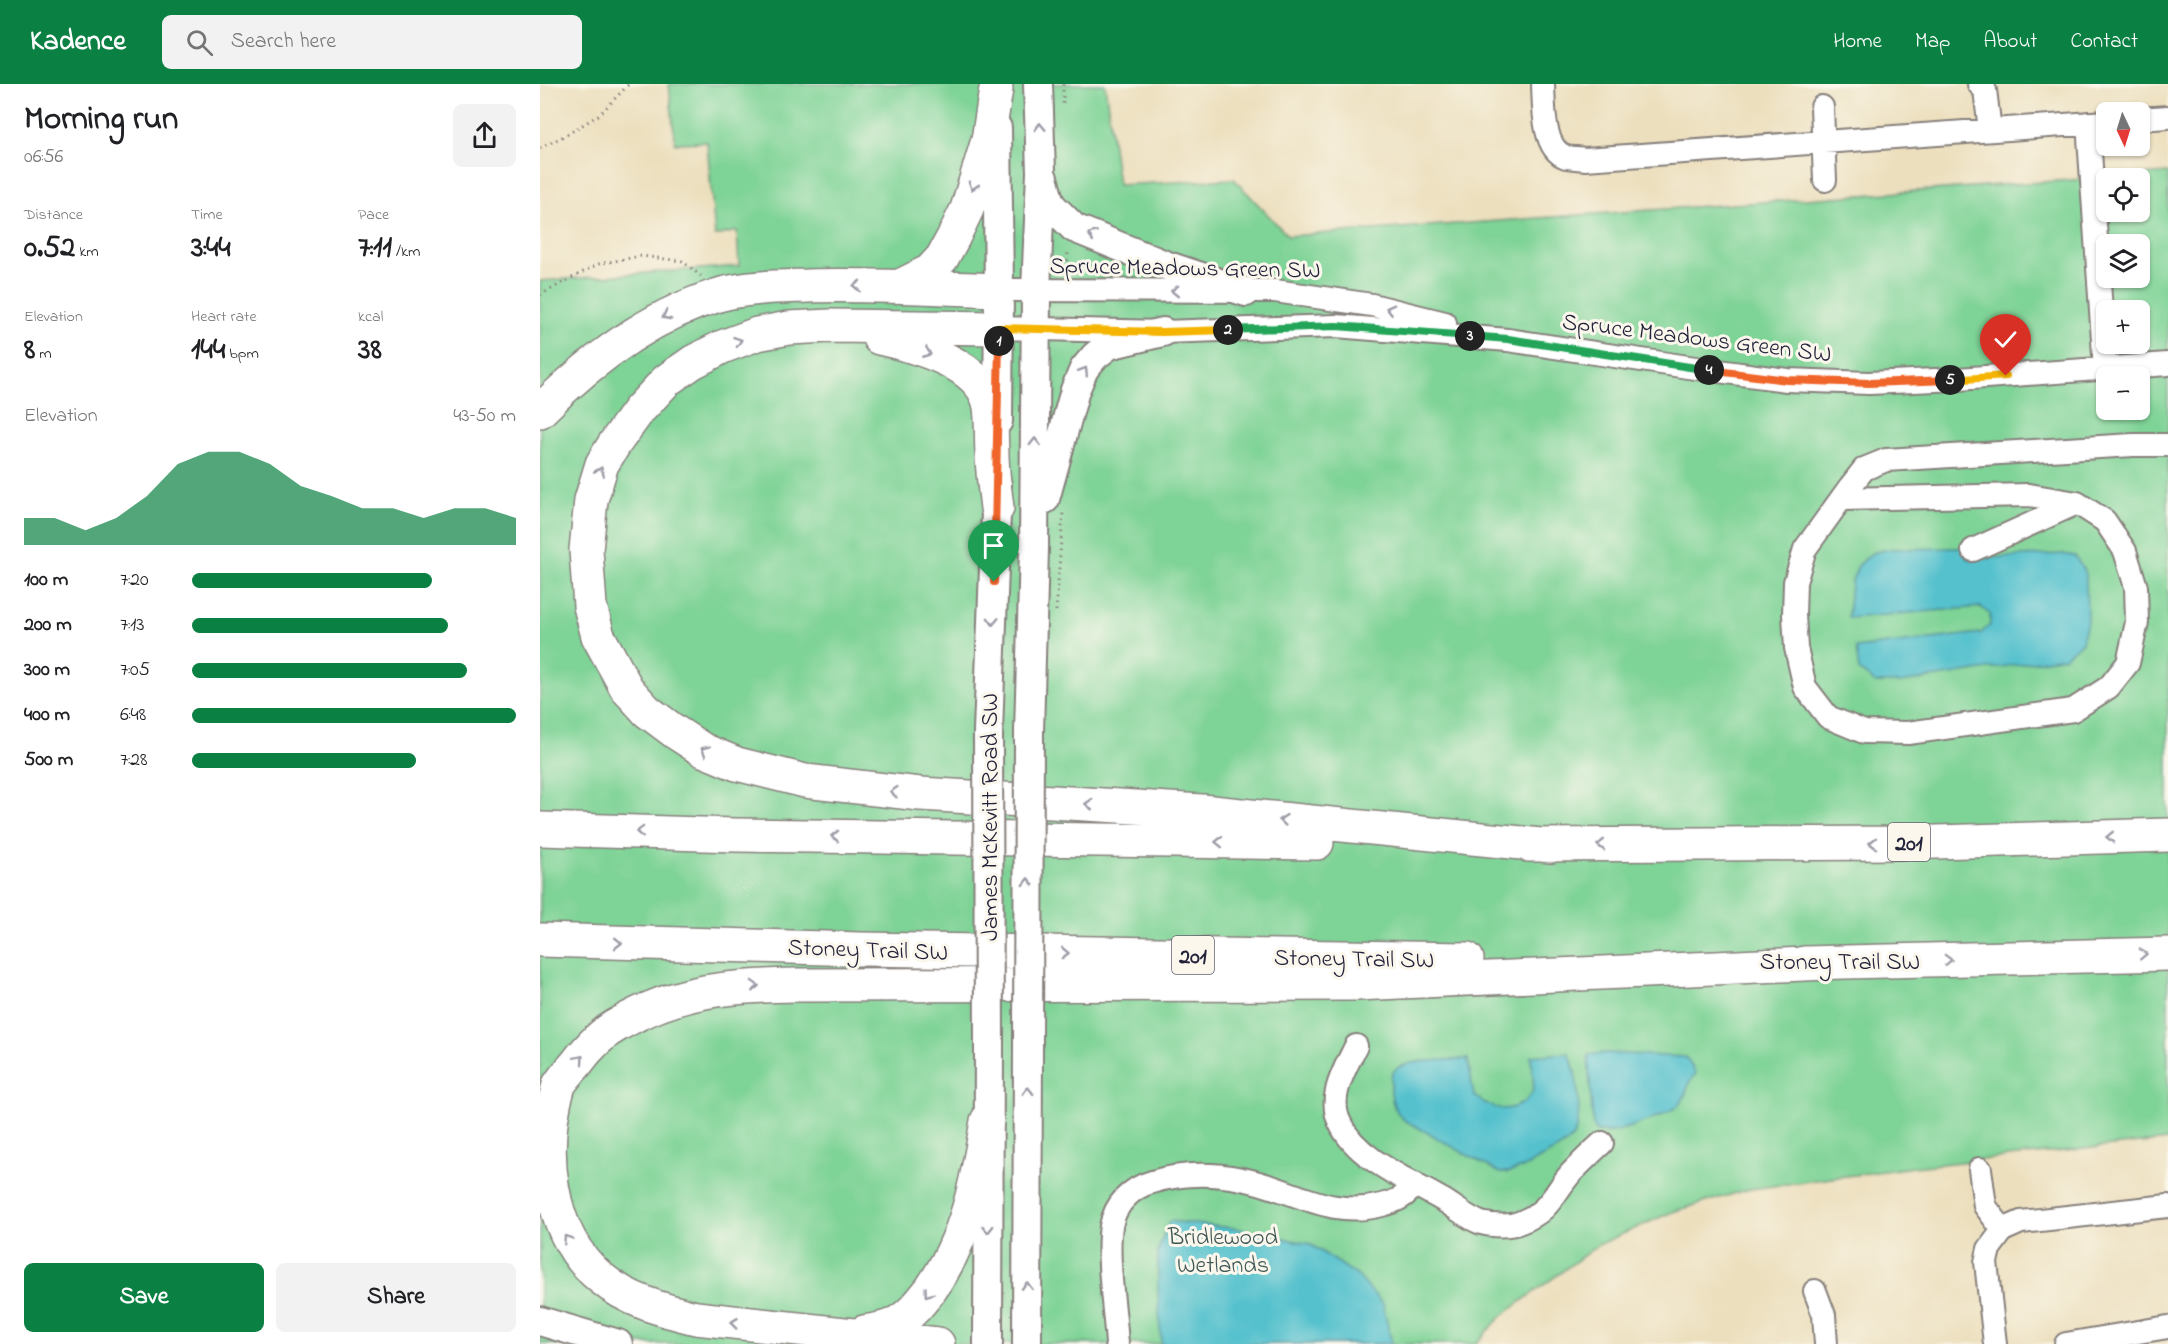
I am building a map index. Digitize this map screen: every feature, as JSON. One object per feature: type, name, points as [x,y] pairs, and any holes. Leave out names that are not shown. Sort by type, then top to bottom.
[{"type":"highway","points":[[900,286],[930,271],[942,258],[953,238],[967,208],[988,140],[996,86]]},
{"type":"highway","points":[[540,411],[586,369],[630,336],[676,311],[723,294],[774,287],[900,286],[999,290]]},
{"type":"highway","points":[[830,326],[923,351],[952,362],[979,382],[990,406],[997,508]]},
{"type":"highway","points":[[999,328],[830,326],[789,328],[757,334],[722,347],[693,362],[667,380],[639,411],[602,464],[591,500],[587,527],[586,578],[598,636],[627,689],[647,711],[703,750],[737,764],[804,781],[920,794],[1202,811],[1551,846]]},
{"type":"highway","name":"201","points":[[540,829],[911,838],[1551,846],[1904,843],[2168,835]]},
{"type":"highway","name":"Stoney Trail SW","points":[[546,941],[1257,957],[1827,963],[2168,954]]},
{"type":"highway","points":[[938,1344],[696,1318],[660,1310],[629,1297],[601,1279],[576,1254],[560,1228],[548,1200],[542,1162],[543,1132],[549,1108],[559,1085],[582,1056],[618,1024],[681,997],[704,991],[751,986],[1356,984],[1827,963]]},
{"type":"highway","points":[[852,1334],[882,1329],[909,1314],[921,1302],[946,1266],[962,1231],[976,1186],[987,1121]]},
{"type":"main road","points":[[1038,84],[1041,172],[1050,204],[1074,228],[1165,265],[1246,292]]},
{"type":"main road","name":"James McKevitt Road SW","points":[[988,1344],[988,732],[997,508],[999,328],[996,86]]},
{"type":"main road","name":"James McKevitt Road SW","points":[[1026,1344],[1029,732],[1034,548],[1035,330],[1041,172]]},
{"type":"main road","points":[[1034,548],[1049,480],[1074,390],[1084,369],[1109,345],[1162,332]]},
{"type":"main road","points":[[540,1321],[618,1344]]},
{"type":"street","points":[[1543,84],[1546,123],[1551,145],[1564,156],[1585,159],[2096,122]]},
{"type":"street","points":[[1979,84],[1985,90],[1990,130]]},
{"type":"street","points":[[1822,107],[1825,180]]},
{"type":"street","points":[[2150,118],[2168,117]]},
{"type":"street","points":[[2098,156],[2105,366]]},
{"type":"street","name":"Spruce Meadows Green SW","points":[[999,290],[1275,291],[1372,305],[1508,339]]},
{"type":"street","name":"Spruce Meadows Green SW","points":[[999,328],[1162,332],[1336,326],[1508,339],[1787,380],[1881,382],[1959,380],[2096,370]]},
{"type":"street","name":"Spruce Meadows Green SW","points":[[2143,366],[2168,364]]},
{"type":"street","points":[[1841,499],[2029,495],[2077,502],[2104,521],[2125,551],[2136,587],[2138,622],[2128,663],[2109,687],[2073,710],[1908,733],[1864,732],[1828,717],[1805,687],[1797,648],[1794,615],[1796,582],[1805,549],[1841,499],[1864,469],[1886,460],[2168,445]]},
{"type":"street","points":[[1973,550],[2077,502]]},
{"type":"street","points":[[1356,1046],[1342,1076],[1335,1099],[1339,1122],[1352,1142],[1374,1160],[1480,1222],[1498,1225],[1520,1223],[1543,1211],[1571,1173],[1602,1143]]},
{"type":"street","points":[[1980,1169],[1985,1206],[2003,1230]]},
{"type":"street","points":[[1117,1344],[1111,1256],[1112,1226],[1119,1203],[1139,1186],[1171,1176],[1218,1176],[1275,1186],[1308,1201],[1336,1208],[1364,1210],[1402,1198],[1415,1184]]},
{"type":"street","points":[[1995,1344],[1986,1262],[1989,1249],[2003,1230],[2021,1222],[2168,1206]]},
{"type":"street","points":[[1815,1291],[1824,1315],[1826,1344]]},
{"type":"street","points":[[2066,1344],[2168,1327]]},
{"type":"path","points":[[540,148],[600,114],[630,84]]},
{"type":"path","points":[[540,294],[598,264],[641,256],[682,261],[723,294]]},
{"type":"path","points":[[1056,621],[1064,510]]},
{"type":"green space","name":"Bridlewood Wetlands","points":[[669,84],[1105,84],[1118,185],[1234,179],[1288,236],[2096,178],[2096,222],[2150,222],[2150,174],[2168,173],[2168,1140],[1913,1167],[1750,1189],[1672,1212],[1598,1245],[1503,1315],[1475,1344],[540,1344],[540,281],[739,266],[737,231],[715,236],[707,142],[675,143]]},
{"type":"water","points":[[1964,548],[1967,559],[2062,554],[2075,556],[2086,574],[2087,621],[2082,642],[2064,657],[1900,683],[1876,683],[1859,670],[1856,648],[1981,633],[1990,625],[1990,614],[1981,607],[1848,618],[1851,583],[1858,566],[1872,553],[1889,549]]},
{"type":"water","points":[[1569,1053],[1575,1072],[1579,1110],[1575,1132],[1571,1139],[1560,1148],[1511,1172],[1500,1173],[1404,1120],[1392,1101],[1393,1072],[1401,1066],[1419,1062],[1468,1059],[1474,1096],[1497,1108],[1508,1109],[1521,1104],[1530,1096],[1534,1081],[1531,1056]]},
{"type":"water","points":[[1606,1053],[1686,1057],[1696,1074],[1690,1081],[1684,1098],[1673,1109],[1621,1130],[1597,1132],[1593,1125],[1588,1055]]},
{"type":"water","points":[[1169,1221],[1241,1229],[1310,1244],[1357,1275],[1383,1304],[1392,1344],[1161,1344],[1158,1250]]},
{"type":"route","points":[[994,582],[999,328],[1162,332],[1336,326],[1508,339],[1787,380],[1869,383],[2006,376]]}]
